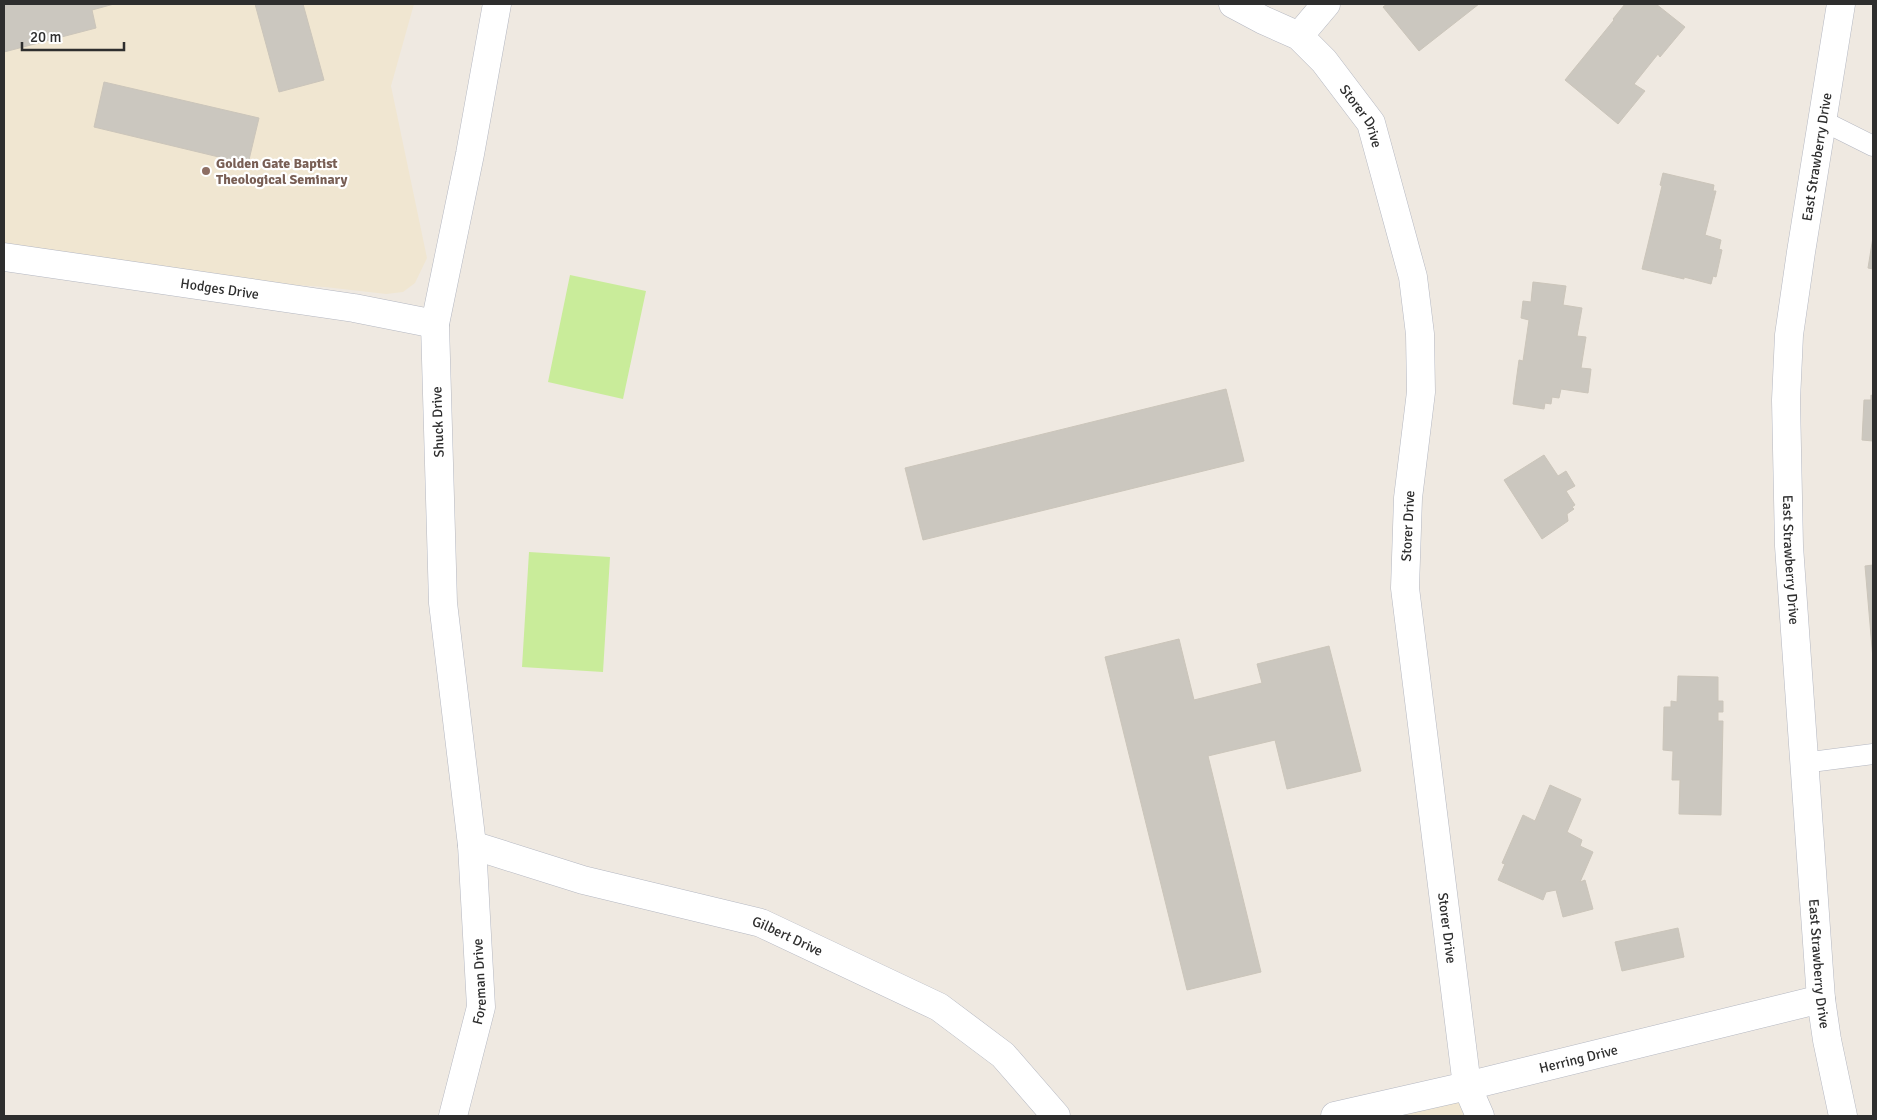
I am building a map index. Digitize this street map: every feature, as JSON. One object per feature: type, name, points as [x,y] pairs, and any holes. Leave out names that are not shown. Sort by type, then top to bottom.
[{"type":"street","name":"Shuck Drive","points":[[472,845],[443,603],[435,324],[470,154],[497,4]]},
{"type":"street","name":"Storer Drive","points":[[1233,4],[1263,20],[1300,36],[1324,61],[1371,123],[1413,277],[1420,334],[1421,392],[1408,498],[1405,588],[1467,1086],[1480,1116]]},
{"type":"street","points":[[1300,36],[1326,4]]},
{"type":"street","name":"East Strawberry Drive","points":[[1841,4],[1789,335],[1786,400],[1789,546],[1821,998],[1827,1040],[1843,1116]]},
{"type":"street","name":"Hodges Drive","points":[[4,257],[354,308],[435,324]]},
{"type":"street","name":"Foreman Drive","points":[[453,1116],[481,1007],[472,845]]},
{"type":"street","name":"Gilbert Drive","points":[[472,845],[583,880],[761,923],[939,1007],[1003,1056],[1056,1116]]},
{"type":"street","name":"Herring Drive","points":[[1335,1116],[1467,1086],[1821,998]]},
{"type":"lane","points":[[1823,121],[1873,146]]},
{"type":"lane","points":[[1804,763],[1873,754]]},
{"type":"shaded area","name":"Golden Gate Baptist Theological Seminary","points":[[4,4],[414,4],[391,86],[427,258],[415,283],[403,292],[386,294],[325,287],[60,269],[4,257]]},
{"type":"shaded area","points":[[1471,1078],[1487,1116],[1342,1116]]},
{"type":"green space","points":[[570,275],[646,291],[623,399],[548,382]]},
{"type":"green space","points":[[529,552],[610,557],[603,672],[522,667]]},
{"type":"building","points":[[4,4],[114,4],[92,10],[96,28],[4,52]]},
{"type":"building","points":[[255,4],[303,4],[324,80],[279,92]]},
{"type":"building","points":[[1387,4],[1479,4],[1419,51],[1383,7]]},
{"type":"building","points":[[1625,4],[1656,4],[1685,27],[1660,57],[1658,54],[1634,84],[1645,91],[1618,124],[1565,80]]},
{"type":"building","points":[[104,82],[259,118],[248,164],[94,127]]},
{"type":"building","points":[[1663,173],[1714,185],[1713,191],[1716,191],[1705,235],[1721,240],[1719,249],[1722,250],[1716,277],[1713,276],[1711,284],[1642,269],[1662,186],[1660,185]]},
{"type":"building","points":[[1873,237],[1873,269],[1868,268]]},
{"type":"building","points":[[1533,282],[1566,286],[1563,305],[1582,308],[1577,336],[1586,337],[1581,368],[1591,369],[1588,393],[1561,389],[1559,398],[1552,397],[1551,404],[1545,403],[1544,409],[1513,404],[1519,360],[1523,361],[1529,320],[1521,318],[1523,301],[1531,302]]},
{"type":"building","points":[[1226,389],[1244,461],[923,540],[905,468]]},
{"type":"building","points":[[1871,395],[1873,396],[1873,441],[1862,440],[1864,400],[1871,400]]},
{"type":"building","points":[[1544,455],[1558,476],[1566,471],[1575,486],[1566,491],[1575,505],[1572,507],[1574,509],[1567,514],[1568,521],[1542,539],[1504,480]]},
{"type":"building","points":[[1873,565],[1873,659],[1865,566]]},
{"type":"building","points":[[1179,639],[1194,700],[1262,683],[1257,664],[1329,646],[1361,771],[1287,789],[1275,740],[1208,756],[1261,972],[1187,990],[1105,657]]},
{"type":"building","points":[[1678,676],[1718,677],[1718,701],[1723,701],[1723,712],[1718,712],[1718,721],[1723,721],[1721,815],[1679,814],[1680,780],[1672,780],[1673,751],[1663,750],[1664,707],[1671,707],[1671,701],[1677,702]]},
{"type":"building","points":[[1550,785],[1581,799],[1567,832],[1582,840],[1580,846],[1593,852],[1580,882],[1585,880],[1593,909],[1563,917],[1556,890],[1546,892],[1543,900],[1498,880],[1505,864],[1502,863],[1523,815],[1535,821]]},
{"type":"building","points":[[1678,928],[1684,957],[1622,971],[1615,942]]},
{"type":"place","name":"Golden Gate Baptist Theological Seminary","points":[[206,171]]}]
